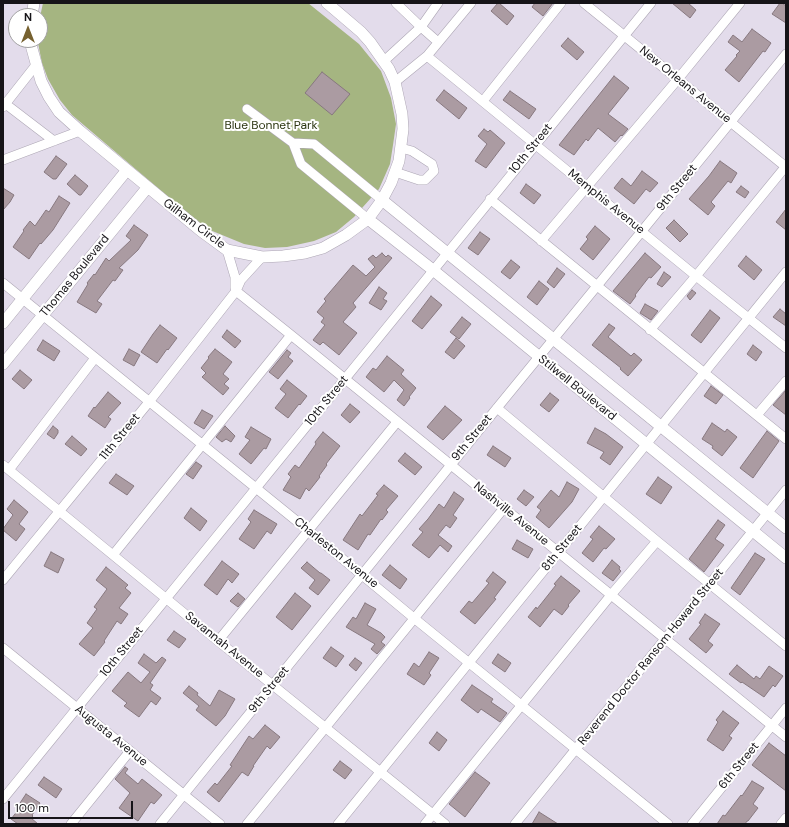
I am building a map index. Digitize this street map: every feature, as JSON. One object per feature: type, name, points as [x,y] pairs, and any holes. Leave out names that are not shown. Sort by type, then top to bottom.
[{"type":"main road","name":"Gilham Circle","points":[[32,48],[41,81],[48,97],[59,112],[147,188],[201,231],[227,250],[262,257],[305,253],[323,248],[346,235],[368,219],[382,200],[391,183],[399,161],[403,129],[402,114],[389,69],[361,32],[327,3]]},
{"type":"main road","points":[[3,323],[127,170]]},
{"type":"main road","name":"Thomas Boulevard","points":[[3,364],[147,188]]},
{"type":"main road","name":"Stilwell Boulevard","points":[[382,200],[786,528]]},
{"type":"main road","name":"Stilwell Boulevard","points":[[368,219],[433,270],[786,558]]},
{"type":"street","points":[[396,3],[438,42]]},
{"type":"street","points":[[384,61],[421,27],[438,3]]},
{"type":"street","points":[[394,82],[427,56],[471,3]]},
{"type":"street","points":[[483,101],[561,3]]},
{"type":"street","name":"New Orleans Avenue","points":[[584,3],[786,167]]},
{"type":"street","name":"10th Street","points":[[3,799],[651,3]]},
{"type":"street","points":[[541,241],[678,80],[740,3]]},
{"type":"street","name":"9th Street","points":[[160,824],[786,54]]},
{"type":"street","name":"Memphis Avenue","points":[[427,56],[786,348]]},
{"type":"street","points":[[36,65],[4,104],[54,141]]},
{"type":"street","points":[[247,110],[292,143],[301,164],[368,219]]},
{"type":"street","points":[[3,160],[80,131]]},
{"type":"street","points":[[292,143],[314,144],[382,200]]},
{"type":"street","points":[[395,172],[420,180],[425,180],[434,171],[432,164],[412,151],[401,148]]},
{"type":"street","points":[[650,330],[786,167]]},
{"type":"street","points":[[490,199],[786,439]]},
{"type":"street","points":[[227,250],[235,277],[236,291]]},
{"type":"street","name":"11th Street","points":[[3,580],[149,402],[236,291],[240,280],[262,257]]},
{"type":"street","name":"8th Street","points":[[338,824],[786,272]]},
{"type":"street","name":"Charleston Avenue","points":[[3,283],[668,824]]},
{"type":"street","name":"Nashville Avenue","points":[[236,291],[786,737]]},
{"type":"street","points":[[113,555],[291,335]]},
{"type":"street","points":[[6,467],[95,358]]},
{"type":"street","points":[[757,415],[786,381]]},
{"type":"street","points":[[497,408],[603,497],[786,646]]},
{"type":"street","points":[[218,641],[397,422]]},
{"type":"street","name":"Savannah Avenue","points":[[6,467],[218,641],[445,824]]},
{"type":"street","name":"Reverend Doctor Ransom Howard Street","points":[[515,824],[786,490]]},
{"type":"street","points":[[247,824],[504,508]]},
{"type":"street","points":[[425,824],[611,595],[657,541]]},
{"type":"street","name":"Augusta Avenue","points":[[3,648],[220,824]]},
{"type":"street","name":"6th Street","points":[[692,824],[786,708]]},
{"type":"street","points":[[71,824],[130,751]]},
{"type":"street","points":[[781,824],[786,818]]},
{"type":"green space","name":"Blue Bonnet Park","points":[[43,3],[308,3],[359,44],[381,71],[391,98],[396,124],[390,164],[379,189],[354,217],[336,232],[314,241],[287,247],[265,248],[244,244],[205,228],[72,115],[60,100],[48,79],[42,63],[39,48],[48,48],[48,8],[42,8]]},
{"type":"building","points":[[498,3],[514,16],[507,25],[491,11]]},
{"type":"building","points":[[535,3],[553,3],[543,16],[532,7]]},
{"type":"building","points":[[672,3],[688,3],[696,10],[690,18]]},
{"type":"building","points":[[780,3],[786,6],[786,23],[772,14]]},
{"type":"building","points":[[752,29],[771,43],[739,82],[725,70],[740,51],[728,42],[733,35],[742,42]]},
{"type":"building","points":[[568,38],[584,52],[577,60],[561,46]]},
{"type":"building","points":[[322,72],[350,94],[332,115],[305,93]]},
{"type":"building","points":[[614,76],[629,88],[608,114],[628,129],[615,142],[598,128],[588,141],[586,139],[574,155],[559,145]]},
{"type":"building","points":[[444,90],[467,108],[459,119],[436,100]]},
{"type":"building","points":[[510,91],[536,109],[529,119],[503,100]]},
{"type":"building","points":[[484,129],[488,132],[490,130],[505,143],[486,168],[475,161],[487,144],[478,136]]},
{"type":"building","points":[[56,156],[67,164],[56,179],[53,179],[44,172]]},
{"type":"building","points":[[720,161],[737,173],[731,183],[728,181],[711,202],[715,206],[708,215],[689,199]]},
{"type":"building","points":[[642,171],[658,183],[650,192],[646,189],[634,204],[614,188],[622,178],[631,186]]},
{"type":"building","points":[[75,175],[88,186],[81,195],[79,195],[67,184]]},
{"type":"building","points":[[526,184],[541,195],[534,204],[520,193]]},
{"type":"building","points":[[741,186],[749,192],[745,198],[736,192]]},
{"type":"building","points":[[3,188],[14,195],[3,210]]},
{"type":"building","points":[[59,196],[70,203],[53,230],[41,244],[40,243],[29,259],[13,247],[30,221],[35,226],[46,210],[49,212]]},
{"type":"building","points":[[786,209],[786,230],[776,222]]},
{"type":"building","points":[[674,220],[688,234],[680,242],[666,228]]},
{"type":"building","points":[[134,225],[148,235],[138,250],[119,268],[123,270],[115,281],[113,280],[97,301],[102,304],[96,313],[77,302],[88,284],[87,283],[94,274],[95,275],[106,258],[109,261],[131,240],[126,236]]},
{"type":"building","points":[[595,226],[610,239],[593,260],[580,249],[588,239],[586,237]]},
{"type":"building","points":[[480,232],[490,239],[478,255],[468,248]]},
{"type":"building","points":[[382,253],[386,257],[388,255],[392,258],[353,303],[356,307],[343,322],[357,333],[339,355],[323,342],[320,345],[313,340],[325,325],[321,322],[324,318],[317,312],[326,301],[324,299],[353,265],[366,276],[375,267],[368,259],[373,255],[376,258]]},
{"type":"building","points":[[645,253],[661,267],[651,278],[649,277],[630,304],[613,291]]},
{"type":"building","points":[[746,256],[762,270],[754,280],[738,266]]},
{"type":"building","points":[[511,260],[520,267],[510,279],[501,272]]},
{"type":"building","points":[[557,268],[565,274],[554,288],[547,282]]},
{"type":"building","points":[[664,272],[671,277],[662,287],[657,284]]},
{"type":"building","points":[[539,281],[549,289],[537,305],[527,297]]},
{"type":"building","points":[[379,287],[387,293],[383,299],[387,301],[381,310],[369,303]]},
{"type":"building","points":[[692,290],[696,293],[690,300],[687,296]]},
{"type":"building","points":[[431,296],[442,305],[422,329],[412,321]]},
{"type":"building","points":[[645,304],[658,311],[651,320],[640,313]]},
{"type":"building","points":[[780,309],[786,314],[786,326],[773,317]]},
{"type":"building","points":[[710,310],[720,318],[701,343],[691,335]]},
{"type":"building","points":[[462,317],[471,324],[459,339],[450,332]]},
{"type":"building","points":[[609,324],[615,328],[608,337],[631,356],[634,353],[642,360],[628,376],[620,369],[621,368],[592,345]]},
{"type":"building","points":[[160,325],[177,338],[157,363],[141,352]]},
{"type":"building","points":[[227,330],[241,341],[235,348],[222,337]]},
{"type":"building","points":[[456,338],[465,346],[454,359],[445,352]]},
{"type":"building","points":[[43,340],[60,351],[54,361],[37,350]]},
{"type":"building","points":[[753,345],[762,352],[756,361],[747,354]]},
{"type":"building","points":[[129,349],[140,355],[134,366],[123,360]]},
{"type":"building","points":[[215,349],[232,362],[223,374],[229,379],[224,384],[229,388],[223,395],[202,377],[206,373],[201,368]]},
{"type":"building","points":[[287,350],[291,353],[288,357],[293,361],[278,379],[269,372]]},
{"type":"building","points":[[387,356],[404,370],[401,374],[416,388],[404,406],[397,400],[404,390],[394,380],[384,392],[366,377],[373,368],[376,370]]},
{"type":"building","points":[[20,370],[32,380],[24,389],[12,379]]},
{"type":"building","points":[[287,380],[307,396],[288,418],[275,408],[286,394],[280,389]]},
{"type":"building","points":[[711,386],[723,395],[716,404],[704,396]]},
{"type":"building","points":[[786,390],[786,415],[773,405]]},
{"type":"building","points":[[108,392],[121,403],[108,417],[111,419],[105,428],[88,416]]},
{"type":"building","points":[[550,393],[559,400],[549,412],[540,405]]},
{"type":"building","points":[[350,404],[360,412],[350,423],[341,415]]},
{"type":"building","points":[[445,406],[462,420],[443,440],[427,427]]},
{"type":"building","points":[[202,410],[213,416],[204,429],[194,423]]},
{"type":"building","points":[[712,423],[725,432],[727,429],[737,437],[722,456],[712,448],[713,446],[702,439]]},
{"type":"building","points":[[53,426],[58,430],[58,433],[54,439],[47,434]]},
{"type":"building","points":[[225,426],[235,436],[231,442],[226,439],[222,442],[216,437]]},
{"type":"building","points":[[251,427],[271,439],[266,449],[264,448],[251,464],[239,454],[250,440],[245,437]]},
{"type":"building","points":[[595,428],[606,434],[623,447],[610,465],[600,458],[604,452],[587,443]]},
{"type":"building","points":[[767,431],[779,441],[753,478],[740,468]]},
{"type":"building","points":[[323,432],[340,446],[326,464],[327,465],[319,476],[320,477],[309,491],[306,488],[300,499],[283,490],[291,477],[288,474],[295,465],[299,468]]},
{"type":"building","points":[[72,436],[87,449],[81,456],[65,444]]},
{"type":"building","points":[[493,446],[511,458],[505,467],[487,455]]},
{"type":"building","points":[[405,453],[422,467],[415,475],[398,461]]},
{"type":"building","points":[[196,462],[202,466],[193,479],[186,474]]},
{"type":"building","points":[[116,474],[134,486],[127,495],[109,483]]},
{"type":"building","points":[[658,477],[672,487],[661,504],[646,494]]},
{"type":"building","points":[[567,482],[579,489],[572,502],[549,528],[536,517],[541,510],[537,507],[551,490],[559,497]]},
{"type":"building","points":[[384,485],[398,496],[386,510],[388,512],[382,520],[381,519],[370,535],[368,534],[358,550],[343,540],[360,514],[362,516],[378,495],[376,494]]},
{"type":"building","points":[[524,490],[534,497],[526,506],[517,499]]},
{"type":"building","points":[[454,492],[464,499],[453,515],[457,518],[450,528],[446,525],[438,535],[452,546],[448,552],[440,545],[429,558],[412,545],[423,532],[419,529],[439,504],[444,508]]},
{"type":"building","points":[[14,500],[28,512],[19,524],[25,529],[16,541],[3,530],[13,515],[7,509]]},
{"type":"building","points":[[191,508],[207,521],[200,531],[184,518]]},
{"type":"building","points":[[254,510],[277,524],[271,534],[267,531],[254,549],[239,539],[251,522],[248,519]]},
{"type":"building","points":[[718,520],[725,525],[715,539],[724,545],[704,572],[689,559]]},
{"type":"building","points":[[599,526],[615,539],[606,549],[604,548],[593,562],[582,553],[593,539],[590,537]]},
{"type":"building","points":[[517,540],[533,549],[528,558],[512,549]]},
{"type":"building","points":[[51,552],[64,559],[58,573],[44,566]]},
{"type":"building","points":[[755,553],[765,559],[740,595],[731,588]]},
{"type":"building","points":[[612,560],[620,567],[619,569],[621,571],[613,581],[602,573]]},
{"type":"building","points":[[222,561],[239,574],[232,583],[228,579],[217,595],[204,585]]},
{"type":"building","points":[[307,562],[330,580],[318,595],[309,588],[315,580],[301,568]]},
{"type":"building","points":[[390,565],[407,579],[400,589],[382,575]]},
{"type":"building","points":[[106,567],[128,585],[125,588],[131,593],[119,608],[128,614],[121,624],[117,621],[104,641],[105,642],[94,656],[79,644],[93,628],[87,623],[97,609],[94,607],[107,589],[96,580]]},
{"type":"building","points":[[493,572],[506,582],[494,598],[496,599],[475,624],[460,612],[469,601],[472,603],[489,583],[486,581]]},
{"type":"building","points":[[561,576],[580,591],[562,615],[554,609],[540,627],[528,617],[536,607],[537,609],[556,585],[554,584]]},
{"type":"building","points":[[238,593],[245,599],[238,607],[230,601]]},
{"type":"building","points":[[295,593],[311,606],[292,630],[276,617]]},
{"type":"building","points":[[365,603],[376,609],[367,625],[385,637],[381,642],[385,645],[377,654],[371,649],[375,644],[346,627],[353,617],[356,619]]},
{"type":"building","points":[[705,614],[720,624],[708,641],[713,645],[706,653],[689,639],[701,624],[699,623]]},
{"type":"building","points":[[174,631],[186,639],[179,648],[167,640]]},
{"type":"building","points":[[331,647],[344,656],[336,667],[323,658]]},
{"type":"building","points":[[429,652],[439,658],[429,673],[431,675],[424,685],[407,674],[414,663],[419,667]]},
{"type":"building","points":[[144,654],[156,663],[162,657],[166,660],[150,683],[153,685],[150,690],[161,698],[156,705],[151,701],[139,717],[124,706],[127,703],[112,691],[128,672],[141,683],[150,672],[138,663]]},
{"type":"building","points":[[498,654],[511,663],[505,672],[492,663]]},
{"type":"building","points":[[355,658],[362,663],[356,671],[349,665]]},
{"type":"building","points":[[737,665],[754,679],[756,676],[760,679],[769,666],[783,676],[775,687],[773,685],[764,697],[729,674]]},
{"type":"building","points":[[472,685],[493,699],[491,702],[507,713],[500,722],[481,709],[478,713],[461,700]]},
{"type":"building","points":[[189,686],[210,706],[219,690],[235,699],[225,716],[216,726],[196,710],[199,706],[183,693]]},
{"type":"building","points":[[723,711],[739,723],[729,736],[732,738],[723,751],[707,740],[718,722],[716,720]]},
{"type":"building","points":[[265,725],[280,737],[270,749],[267,746],[248,776],[242,772],[219,802],[207,792],[215,783],[217,785],[232,766],[230,765],[249,736],[253,739]]},
{"type":"building","points":[[437,732],[447,740],[439,751],[429,743]]},
{"type":"building","points":[[769,743],[786,756],[786,791],[752,765]]},
{"type":"building","points":[[340,761],[352,770],[345,779],[333,770]]},
{"type":"building","points":[[125,767],[128,769],[125,773],[138,784],[142,779],[162,795],[154,804],[151,802],[138,821],[119,808],[130,793],[115,779]]},
{"type":"building","points":[[475,772],[490,783],[465,817],[449,804]]},
{"type":"building","points":[[44,777],[62,789],[56,798],[38,785]]},
{"type":"building","points":[[752,781],[764,788],[753,804],[758,808],[748,821],[745,824],[717,824],[723,815],[725,816],[741,795],[742,796]]},
{"type":"building","points":[[26,794],[40,803],[31,818],[38,824],[18,824],[11,819],[23,804],[20,803]]},
{"type":"building","points":[[539,812],[558,824],[532,824]]}]
